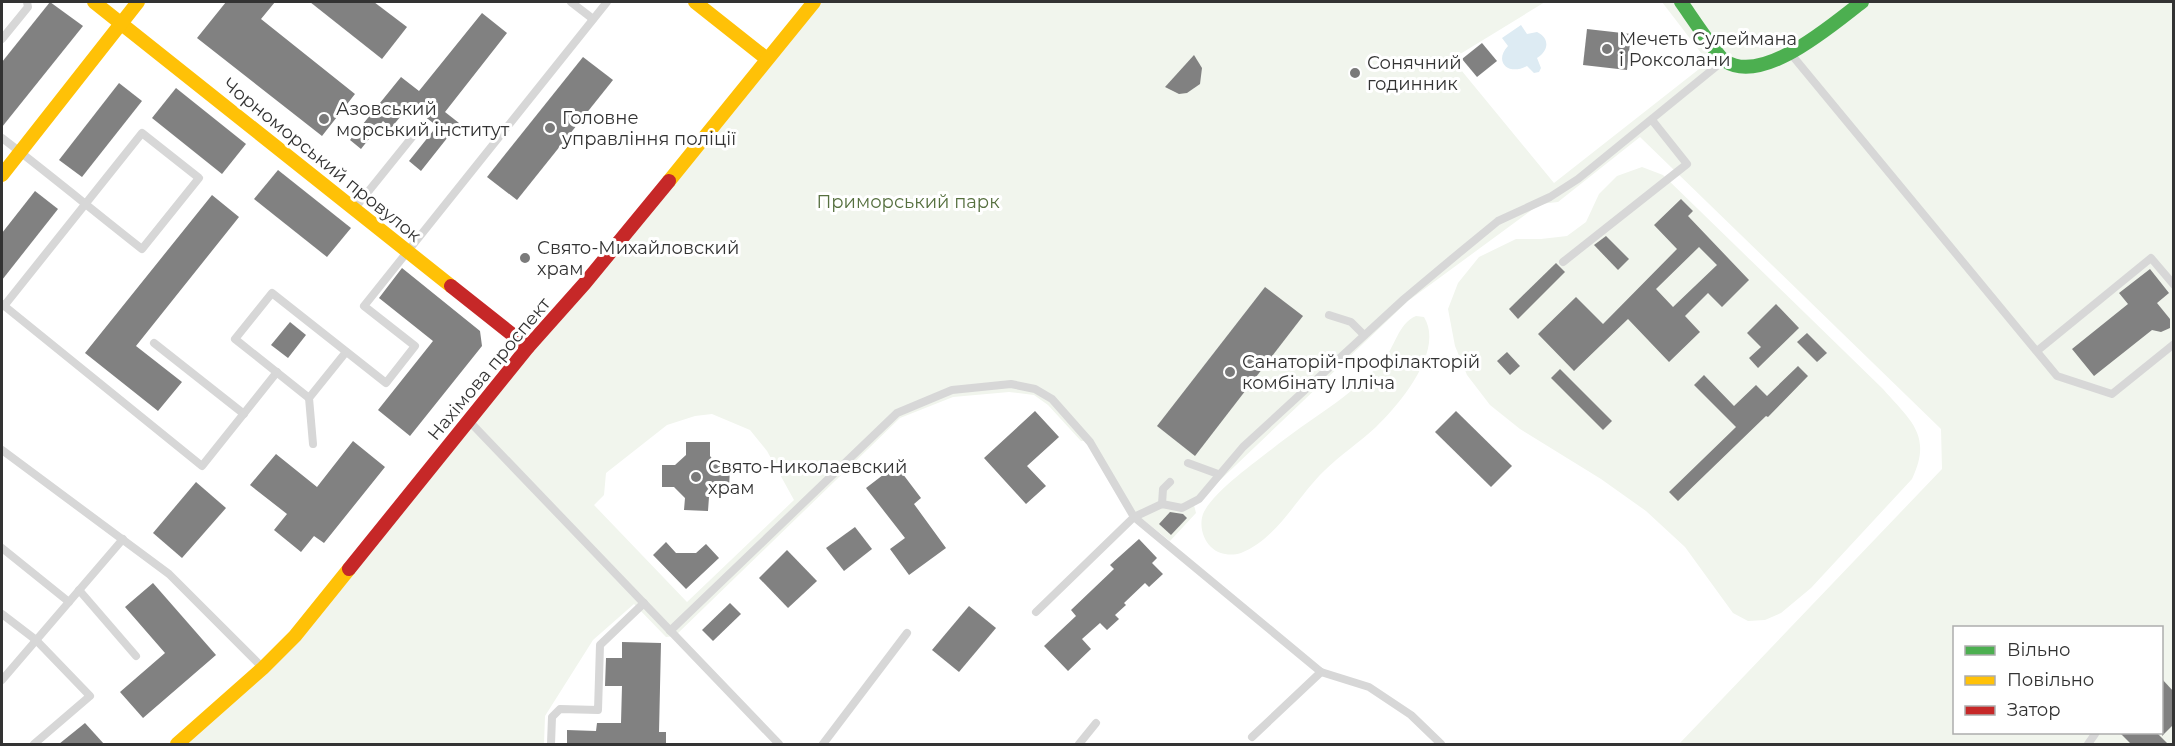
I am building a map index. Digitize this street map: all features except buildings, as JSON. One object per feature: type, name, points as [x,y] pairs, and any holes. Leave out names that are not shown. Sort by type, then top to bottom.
[{"type":"main road","name":"Чорноморський провулок","points":[[94,2],[528,347]]},
{"type":"main road","points":[[2,174],[138,2]]},
{"type":"main road","points":[[696,2],[767,59]]},
{"type":"main road","name":"Нахімова проспект","points":[[177,744],[263,668],[302,628],[528,347],[585,283],[814,2]]},
{"type":"main road","points":[[1681,2],[1724,61],[1742,67],[1758,66],[1791,53],[1862,2]]},
{"type":"lane","points":[[2,39],[28,7],[27,2]]},
{"type":"lane","points":[[571,2],[593,19]]},
{"type":"lane","points":[[309,398],[235,339],[272,293],[386,383],[415,346],[364,306],[607,2]]},
{"type":"lane","points":[[1791,53],[2057,376],[2112,394],[2174,344]]},
{"type":"lane","points":[[1036,612],[1134,517],[1162,504],[1173,505],[1176,508],[1187,506],[1199,499],[1243,447],[1364,335],[1459,252],[1498,221],[1564,189],[1724,61]]},
{"type":"lane","points":[[1563,262],[1687,164],[1652,120]]},
{"type":"lane","points":[[354,209],[417,131]]},
{"type":"lane","points":[[2,138],[86,204],[142,249],[199,178],[142,134],[86,204],[3,305],[202,466],[277,372]]},
{"type":"lane","points":[[2037,351],[2151,258],[2174,285]]},
{"type":"lane","points":[[1329,315],[1351,322],[1364,335]]},
{"type":"lane","points":[[154,343],[244,414]]},
{"type":"lane","points":[[313,444],[309,398],[346,352]]},
{"type":"lane","points":[[670,631],[897,412],[952,390],[1011,384],[1035,389],[1052,399],[1090,442],[1134,517],[1321,672],[1369,687],[1411,715],[1441,744]]},
{"type":"lane","points":[[469,421],[779,744]]},
{"type":"lane","points":[[2,450],[169,574],[263,668]]},
{"type":"lane","points":[[1188,463],[1218,474]]},
{"type":"lane","points":[[1162,504],[1163,489],[1170,482]]},
{"type":"lane","points":[[2,680],[123,540]]},
{"type":"lane","points":[[2,548],[69,602]]},
{"type":"lane","points":[[79,590],[136,656]]},
{"type":"lane","points":[[551,744],[552,717],[560,709],[598,710],[600,645],[644,603]]},
{"type":"lane","points":[[2,614],[36,640],[90,696],[34,744]]},
{"type":"lane","points":[[823,744],[907,633]]},
{"type":"lane","points":[[1252,737],[1321,672]]},
{"type":"lane","points":[[1079,744],[1096,723]]},
{"type":"green space","name":"Приморський парк","points":[[812,2],[1545,2],[1452,59],[1554,183],[1708,62],[1662,2],[2173,2],[2173,744],[1679,744],[1942,469],[1941,429],[1640,137],[1558,202],[1540,204],[1408,301],[1194,505],[1196,513],[1170,541],[1136,514],[1093,441],[1081,441],[1048,405],[1034,395],[1009,392],[953,397],[900,418],[675,636],[666,637],[634,604],[593,640],[545,716],[544,744],[186,744],[267,673]],"holes":[[[712,414],[750,430],[767,451],[794,500],[687,602],[594,505],[604,495],[606,473],[667,425],[695,416]]]},
{"type":"green space","points":[[1642,167],[1663,175],[1883,389],[1910,419],[1919,439],[1918,464],[1912,479],[1811,588],[1781,613],[1765,620],[1748,621],[1733,613],[1685,547],[1646,511],[1601,479],[1520,429],[1490,405],[1467,375],[1455,346],[1448,309],[1458,283],[1479,257],[1516,239],[1567,236],[1586,222],[1599,194],[1617,176]]},
{"type":"green space","points":[[1416,316],[1424,317],[1429,331],[1429,345],[1416,377],[1386,417],[1324,471],[1276,528],[1254,547],[1229,555],[1214,550],[1204,536],[1201,523],[1203,514],[1215,497],[1286,438],[1357,387],[1382,362],[1405,324]]},
{"type":"shaded area","points":[[1521,25],[1527,34],[1537,32],[1546,41],[1544,52],[1537,58],[1541,68],[1539,72],[1534,73],[1527,66],[1520,69],[1509,68],[1503,62],[1502,57],[1508,46],[1502,38]]},
{"type":"traffic: fast","points":[[1681,2],[1721,57],[1741,67],[1777,59],[1797,49],[1862,2]]},
{"type":"traffic: slow","points":[[94,2],[451,286]]},
{"type":"traffic: slow","points":[[2,175],[138,2]]},
{"type":"traffic: slow","points":[[695,2],[767,59]]},
{"type":"traffic: slow","points":[[669,181],[814,2]]},
{"type":"traffic: slow","points":[[177,744],[263,668],[295,636],[349,569]]},
{"type":"traffic: jam","points":[[349,569],[528,347],[585,283],[669,181]]},
{"type":"traffic: jam","points":[[451,286],[528,347]]},
{"type":"place","name":"Мечеть Сулеймана і Роксолани","points":[[1607,49]]},
{"type":"place","name":"Сонячний годинник","points":[[1355,73]]},
{"type":"place","name":"Азовський морський інститут","points":[[324,119]]},
{"type":"place","name":"Головне управління поліції","points":[[550,128]]},
{"type":"place","name":"Свято-Михайловский храм","points":[[525,258]]},
{"type":"place","name":"Санаторій-профілакторій комбінату Ілліча","points":[[1230,372]]},
{"type":"place","name":"Свято-Николаевский храм","points":[[696,477]]}]
